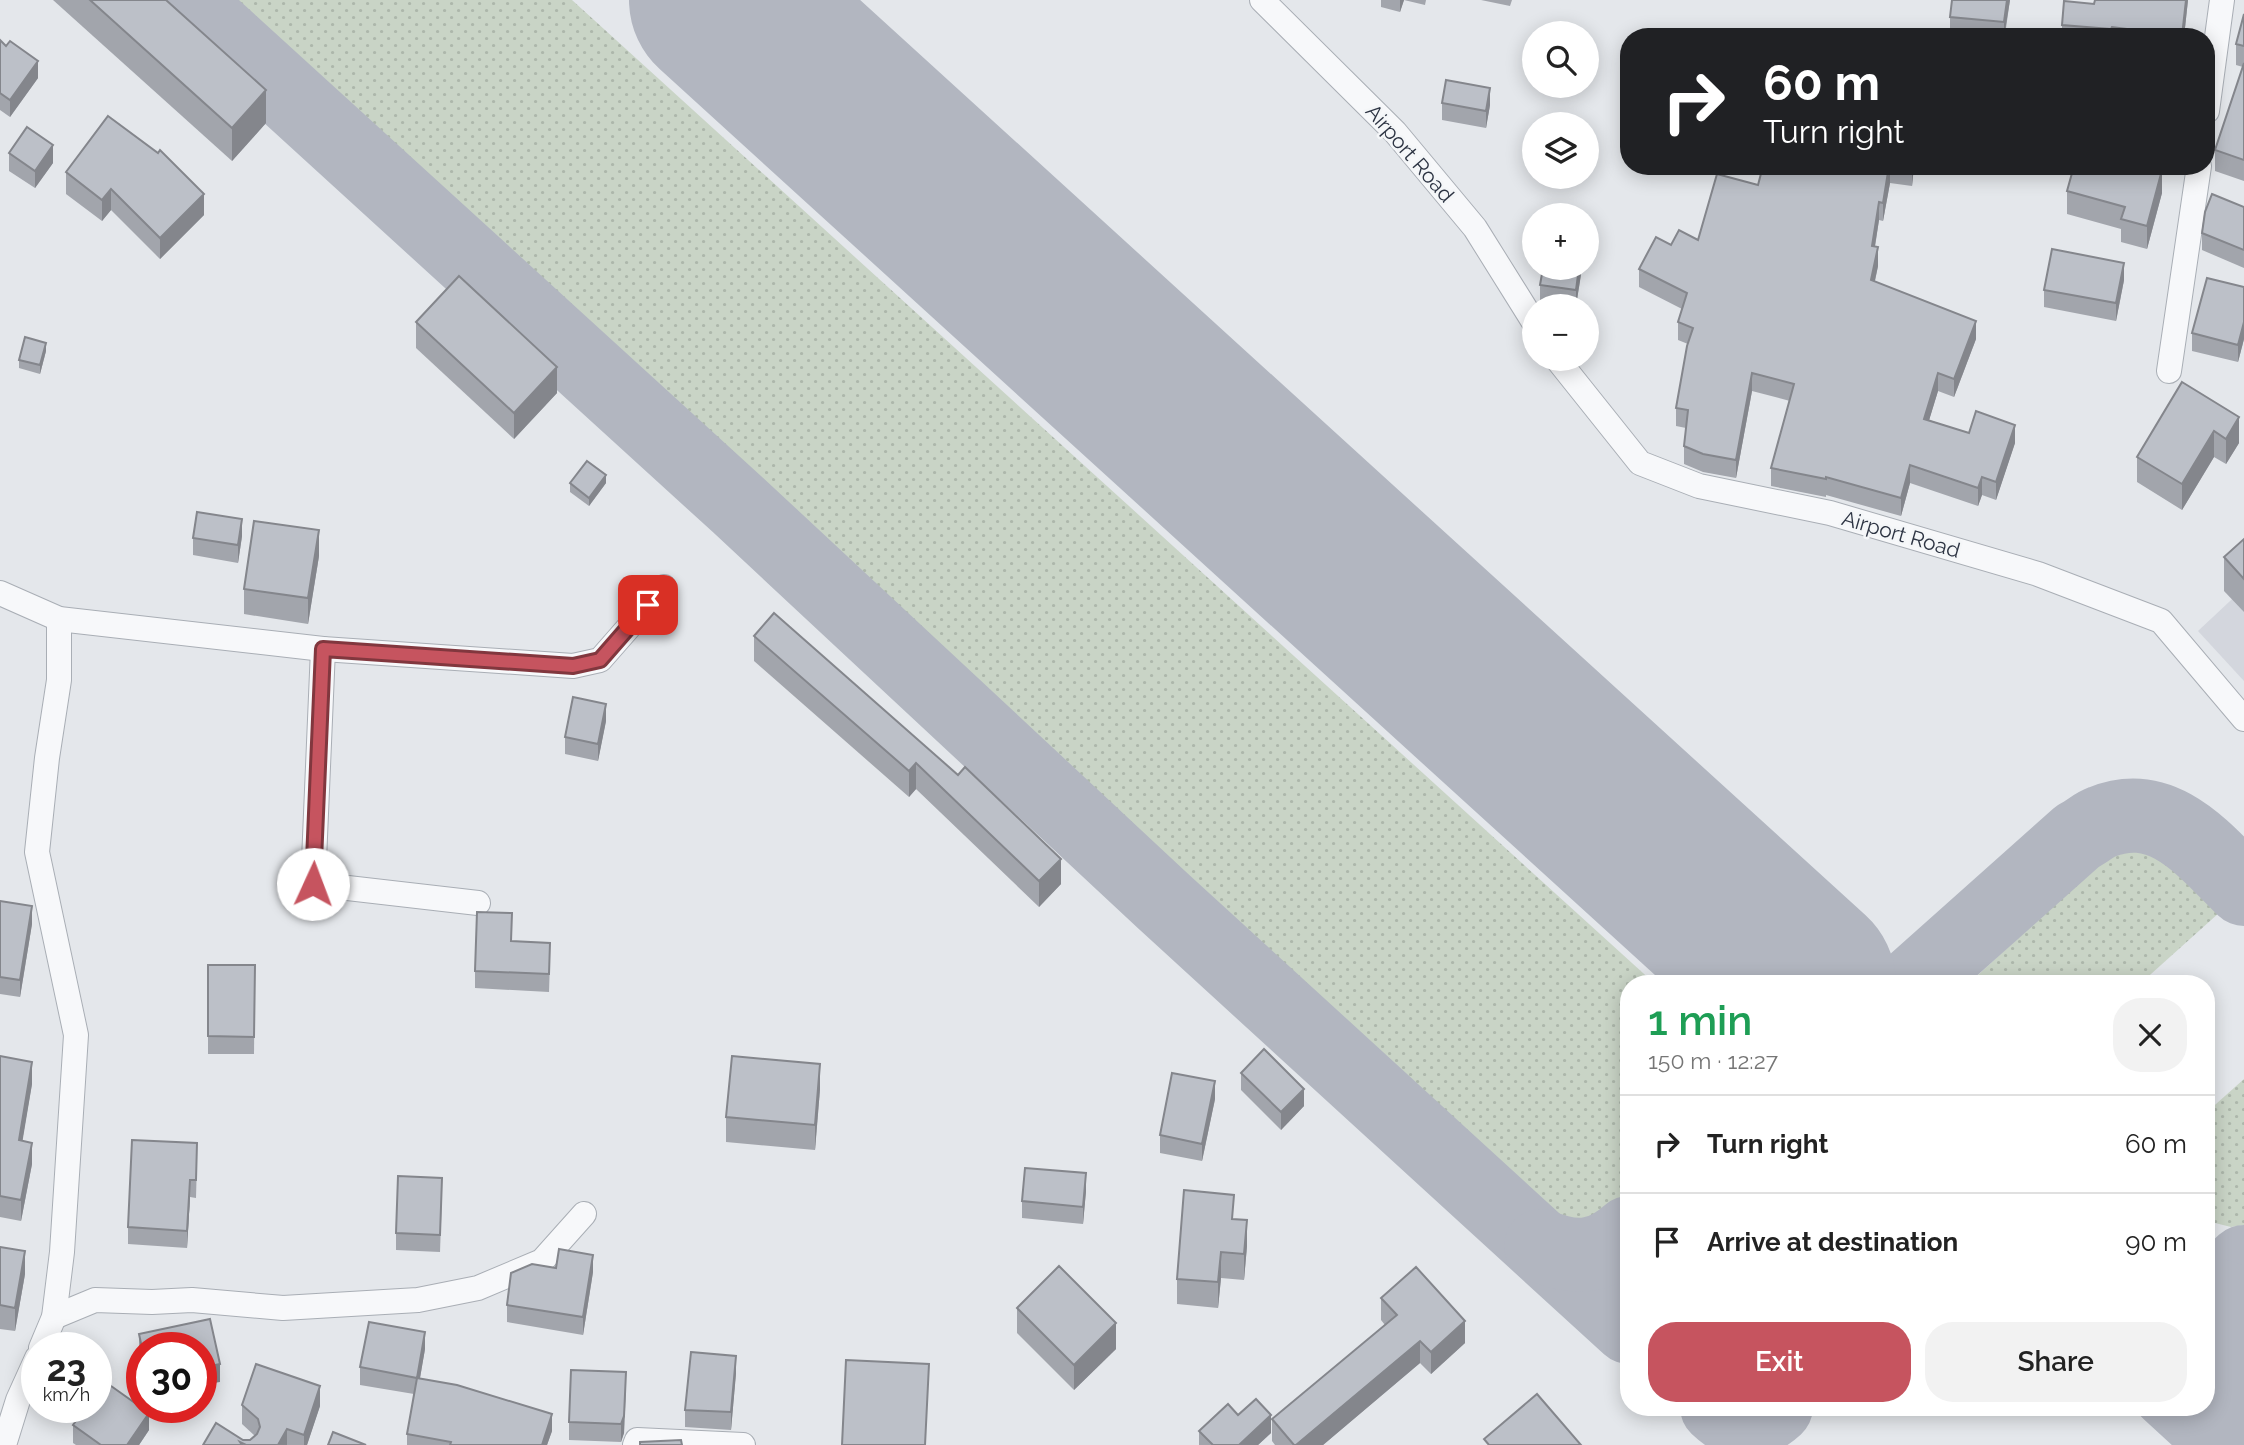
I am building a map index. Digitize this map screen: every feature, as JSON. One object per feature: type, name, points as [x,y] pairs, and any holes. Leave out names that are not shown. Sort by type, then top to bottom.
[{"type":"street","name":"Airport Road","points":[[1262,0],[1395,132],[1475,228],[1522,303]]},
{"type":"street","points":[[2215,51],[2222,0]]},
{"type":"street","points":[[2169,371],[2198,175]]},
{"type":"street","name":"Airport Road","points":[[1567,371],[1640,463],[1699,486],[1830,513],[2038,574],[2161,621],[2244,719]]},
{"type":"street","points":[[0,593],[59,619],[323,649],[573,666],[600,660],[664,587]]},
{"type":"street","points":[[48,1332],[54,1317],[62,1252],[76,1034],[37,852],[59,680],[59,619]]},
{"type":"street","points":[[323,649],[313,884],[478,903]]},
{"type":"street","points":[[54,1317],[95,1300],[192,1300],[283,1308],[418,1300],[478,1288],[542,1261],[584,1214]]},
{"type":"street","points":[[4,1445],[21,1393]]},
{"type":"street","points":[[635,1445],[637,1440],[743,1445]]},
{"type":"shaded area","points":[[2244,588],[2244,681],[2198,631]]},
{"type":"green space","points":[[206,0],[572,0],[1645,975],[1620,975],[1620,1214],[1593,1233],[1575,1234],[1550,1224]]},
{"type":"green space","points":[[2131,845],[2150,849],[2168,858],[2220,912],[2150,975],[1978,975],[2102,860],[2118,849]]},
{"type":"green space","points":[[2244,1079],[2244,1225],[2231,1227],[2215,1223],[2215,1105]]},
{"type":"building","points":[[90,0],[166,0],[266,90],[232,128]]},
{"type":"building","points":[[1952,0],[2007,0],[2004,22],[1950,17]]},
{"type":"building","points":[[2095,0],[2186,0],[2183,28],[2062,25],[2064,1],[2094,4]]},
{"type":"building","points":[[2244,14],[2244,46],[2236,44]]},
{"type":"building","points":[[0,40],[6,46],[10,41],[38,61],[10,100],[0,93]]},
{"type":"building","points":[[2244,63],[2244,160],[2215,150]]},
{"type":"building","points":[[1446,80],[1490,88],[1486,111],[1442,103]]},
{"type":"building","points":[[108,116],[158,153],[160,150],[204,194],[160,238],[111,189],[102,200],[66,172]]},
{"type":"building","points":[[27,127],[53,145],[35,171],[9,153]]},
{"type":"building","points":[[1717,175],[1758,185],[1761,175],[1888,175],[1883,203],[1879,202],[1872,246],[1878,247],[1871,280],[1976,321],[1954,379],[1938,373],[1924,419],[1969,433],[1976,411],[2015,425],[1996,482],[1982,477],[1978,488],[1910,465],[1901,498],[1826,477],[1771,468],[1794,384],[1752,373],[1736,460],[1703,454],[1684,446],[1688,410],[1676,408],[1687,346],[1693,328],[1678,322],[1687,293],[1639,269],[1656,237],[1671,245],[1679,230],[1698,240]]},
{"type":"building","points":[[2071,175],[2161,175],[2147,226],[2121,219],[2125,207],[2067,191]]},
{"type":"building","points":[[2212,194],[2244,207],[2244,250],[2202,233],[2205,212]]},
{"type":"building","points":[[2052,249],[2124,263],[2116,303],[2044,290]]},
{"type":"building","points":[[459,276],[557,367],[514,413],[416,322]]},
{"type":"building","points":[[2207,278],[2244,287],[2244,322],[2238,345],[2192,333]]},
{"type":"building","points":[[1541,280],[1577,280],[1576,290],[1540,285]]},
{"type":"building","points":[[25,337],[46,343],[40,365],[19,360]]},
{"type":"building","points":[[2182,382],[2239,417],[2226,439],[2214,431],[2182,484],[2137,457]]},
{"type":"building","points":[[587,461],[606,475],[589,498],[570,483]]},
{"type":"building","points":[[197,512],[242,519],[238,545],[193,538]]},
{"type":"building","points":[[254,521],[319,530],[308,598],[244,589]]},
{"type":"building","points":[[2244,539],[2244,579],[2224,557]]},
{"type":"building","points":[[774,613],[958,775],[965,767],[1061,859],[1039,881],[916,763],[909,771],[754,636]]},
{"type":"building","points":[[573,697],[606,704],[598,744],[565,737]]},
{"type":"building","points":[[0,901],[32,906],[20,980],[0,977]]},
{"type":"building","points":[[477,912],[512,913],[511,941],[550,943],[549,974],[475,971]]},
{"type":"building","points":[[208,965],[255,965],[254,1037],[208,1036]]},
{"type":"building","points":[[1264,1049],[1304,1089],[1281,1112],[1241,1073]]},
{"type":"building","points":[[0,1056],[32,1062],[19,1140],[32,1143],[21,1200],[0,1196]]},
{"type":"building","points":[[732,1056],[820,1064],[815,1125],[726,1117]]},
{"type":"building","points":[[1172,1073],[1215,1081],[1202,1144],[1160,1135]]},
{"type":"building","points":[[132,1140],[197,1143],[196,1180],[190,1180],[187,1231],[128,1227]]},
{"type":"building","points":[[1025,1168],[1086,1173],[1083,1207],[1022,1201]]},
{"type":"building","points":[[398,1176],[442,1178],[440,1235],[396,1233]]},
{"type":"building","points":[[1184,1190],[1234,1195],[1232,1219],[1247,1220],[1244,1254],[1221,1252],[1218,1282],[1177,1279]]},
{"type":"building","points":[[0,1247],[25,1251],[15,1308],[0,1305]]},
{"type":"building","points":[[559,1249],[593,1255],[583,1317],[507,1305],[511,1273],[532,1264],[556,1268]]},
{"type":"building","points":[[1059,1266],[1116,1323],[1074,1365],[1017,1308]]},
{"type":"building","points":[[1416,1267],[1465,1321],[1431,1352],[1420,1341],[1294,1445],[1272,1419],[1397,1315],[1381,1298]]},
{"type":"building","points":[[210,1319],[213,1332],[148,1332]]},
{"type":"building","points":[[369,1322],[425,1332],[417,1378],[360,1367]]},
{"type":"building","points":[[691,1352],[736,1356],[731,1412],[685,1410]]},
{"type":"building","points":[[846,1360],[929,1364],[925,1445],[842,1445]]},
{"type":"building","points":[[256,1364],[320,1386],[304,1435],[287,1429],[278,1445],[246,1445],[240,1442],[242,1445],[203,1445],[216,1423],[243,1440],[250,1440],[257,1434],[260,1427],[258,1419],[242,1405]]},
{"type":"building","points":[[571,1370],[626,1372],[624,1416],[621,1424],[569,1422]]},
{"type":"building","points":[[417,1378],[457,1385],[552,1414],[542,1445],[450,1445],[451,1442],[407,1434]]},
{"type":"building","points":[[112,1387],[126,1397],[126,1423],[142,1423],[127,1445],[101,1445],[73,1425],[112,1423]]},
{"type":"building","points":[[1537,1394],[1581,1445],[1489,1445],[1484,1439]]},
{"type":"building","points":[[1256,1399],[1271,1415],[1239,1445],[1213,1445],[1199,1431],[1228,1404],[1238,1415]]},
{"type":"building","points":[[333,1432],[366,1445],[328,1445]]},
{"type":"building","points":[[681,1440],[682,1445],[640,1445],[640,1442]]},
{"type":"taxiway","points":[[184,0],[738,505],[1163,901],[1620,1319]]},
{"type":"taxiway","points":[[1922,975],[2078,836],[2102,822],[2124,816],[2145,817],[2164,822],[2182,832],[2244,889]]},
{"type":"taxiway","points":[[1788,970],[1803,975]]},
{"type":"taxiway","points":[[1541,1246],[1577,1255],[1598,1252],[1620,1240]]},
{"type":"taxiway","points":[[2215,1289],[2244,1262]]},
{"type":"taxiway","points":[[1728,1416],[1746,1422],[1764,1416]]},
{"type":"runway","points":[[722,0],[1793,975]]},
{"type":"runway","points":[[2215,1358],[2244,1385]]},
{"type":"route","points":[[313,884],[323,649],[573,666],[600,660],[648,605]]}]
